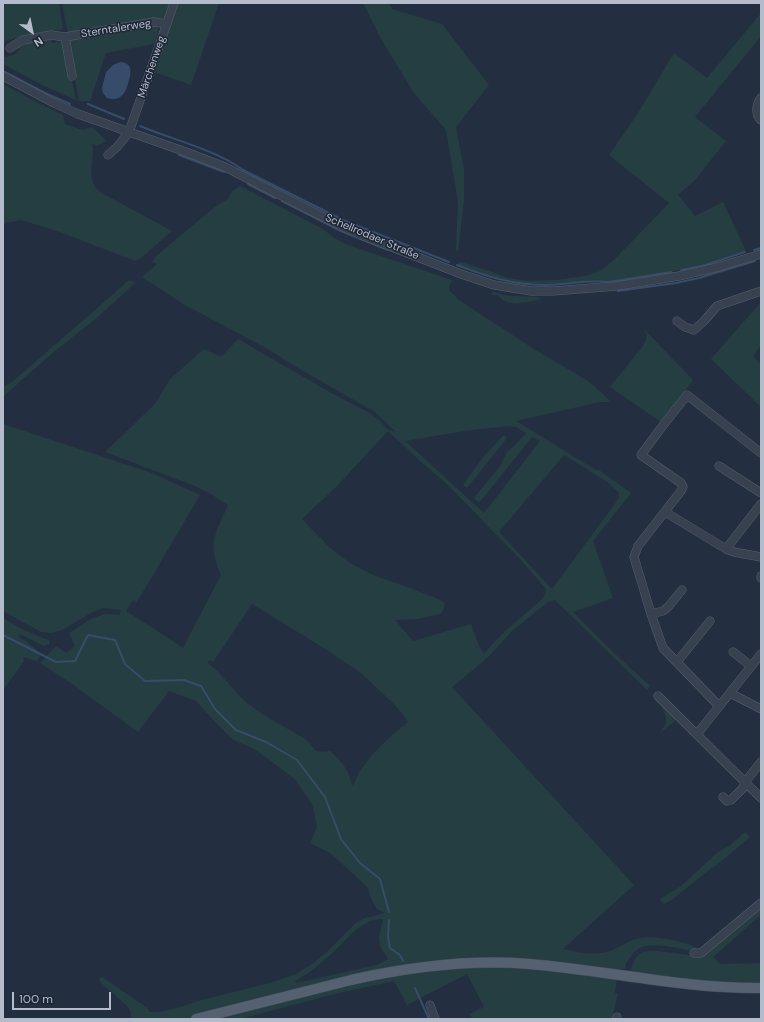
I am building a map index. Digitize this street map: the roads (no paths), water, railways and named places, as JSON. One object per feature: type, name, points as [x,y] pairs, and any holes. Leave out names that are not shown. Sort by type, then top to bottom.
[{"type":"main road","points":[[196,1019],[376,974],[422,967],[469,963],[527,964],[575,969],[680,984],[761,988]]},
{"type":"street","name":"Märchenweg","points":[[129,132],[174,3]]},
{"type":"street","name":"Sterntalerweg","points":[[10,48],[23,40],[51,35],[65,37],[154,22],[167,24]]},
{"type":"street","name":"Sterntalerweg","points":[[65,37],[72,76]]},
{"type":"street","name":"Schellrodaer Straße","points":[[3,76],[54,103],[84,116],[225,167],[361,235],[461,274],[494,285],[531,291],[553,291],[617,286],[679,276],[718,267],[761,254]]},
{"type":"street","points":[[761,98],[757,112],[758,118],[761,120]]},
{"type":"street","points":[[108,155],[129,132]]},
{"type":"street","points":[[677,321],[685,327],[694,330],[717,306],[761,291]]},
{"type":"street","points":[[719,706],[663,648],[651,614],[634,557],[638,546],[683,487],[681,483],[642,456],[642,453],[687,395],[761,453]]},
{"type":"street","points":[[719,466],[761,493]]},
{"type":"street","points":[[726,549],[761,504]]},
{"type":"street","points":[[665,512],[726,549],[761,557]]},
{"type":"street","points":[[651,614],[662,611],[668,607],[682,590]]},
{"type":"street","points":[[677,662],[710,621]]},
{"type":"street","points":[[733,652],[751,666]]},
{"type":"street","points":[[697,734],[761,654]]},
{"type":"street","points":[[730,694],[761,709]]},
{"type":"street","points":[[658,696],[761,798]]},
{"type":"street","points":[[723,797],[727,801],[731,800],[743,788],[745,782],[761,762]]},
{"type":"street","points":[[694,953],[701,953],[761,903]]},
{"type":"street","points":[[430,1004],[436,1019]]},
{"type":"water","points":[[120,62],[128,64],[130,73],[128,84],[122,96],[115,99],[107,98],[103,93],[102,88],[106,72],[113,65]]},
{"type":"waterway","points":[[3,71],[70,104]]},
{"type":"waterway","points":[[88,104],[124,119]]},
{"type":"waterway","points":[[140,126],[219,156],[243,170],[343,220],[449,262]]},
{"type":"waterway","points":[[179,155],[224,172]]},
{"type":"waterway","points":[[248,184],[275,198]]},
{"type":"waterway","points":[[282,201],[341,231],[388,250]]},
{"type":"waterway","points":[[754,250],[761,248]]},
{"type":"waterway","points":[[681,270],[702,266],[745,252]]},
{"type":"waterway","points":[[618,291],[676,283],[699,278],[755,261]]},
{"type":"waterway","points":[[457,265],[501,280],[535,285],[555,285],[593,281],[608,282],[671,272]]},
{"type":"waterway","points":[[3,635],[56,662],[75,661],[88,635],[115,640],[125,664],[145,681],[184,680],[201,686],[215,709],[236,730],[266,742],[297,760],[325,797],[341,839],[360,863],[380,879],[389,912]]},
{"type":"waterway","points":[[389,920],[388,937],[390,948],[400,955],[403,961]]},
{"type":"waterway","points":[[415,988],[429,1019]]}]
